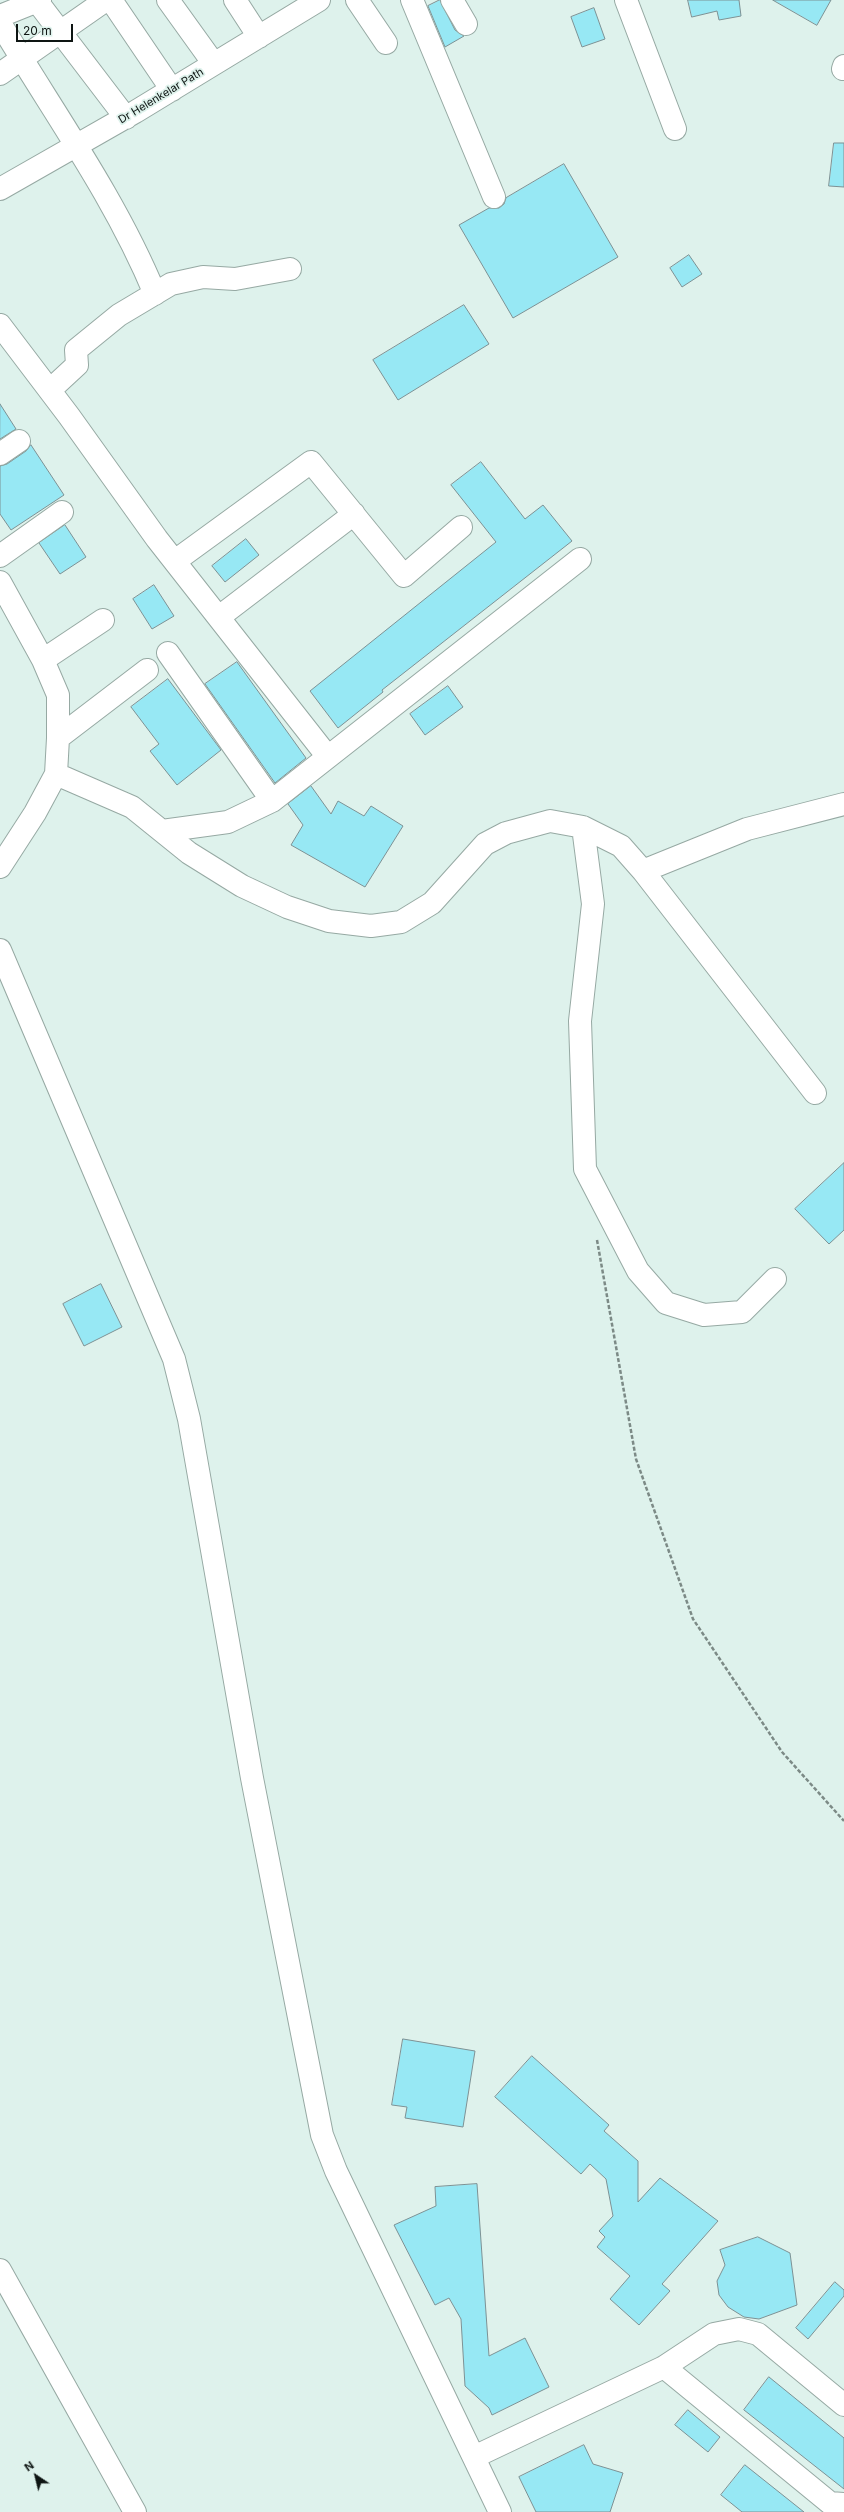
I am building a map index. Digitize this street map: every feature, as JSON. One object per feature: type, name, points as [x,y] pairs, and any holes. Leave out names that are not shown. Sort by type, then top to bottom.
[{"type":"street","points":[[0,74],[106,0]]},
{"type":"street","points":[[111,0],[172,90]]},
{"type":"street","points":[[168,0],[214,64]]},
{"type":"street","points":[[235,0],[259,37]]},
{"type":"street","name":"Dr Helenkelar Path","points":[[0,190],[126,118],[319,0]]},
{"type":"street","points":[[357,0],[386,43]]},
{"type":"street","points":[[412,0],[494,197]]},
{"type":"street","points":[[452,0],[466,24]]},
{"type":"street","points":[[626,0],[675,129]]},
{"type":"street","points":[[0,16],[38,1],[126,118]]},
{"type":"street","points":[[0,22],[22,59],[78,145],[111,205],[155,294]]},
{"type":"street","points":[[50,390],[76,365],[76,350],[119,315],[171,284],[183,280],[203,278],[235,279],[290,269]]},
{"type":"street","points":[[0,325],[50,390],[175,561],[328,757]]},
{"type":"street","points":[[0,454],[19,441]]},
{"type":"street","points":[[175,561],[311,462],[404,576],[461,527]]},
{"type":"street","points":[[0,556],[62,512]]},
{"type":"street","points":[[219,617],[354,514]]},
{"type":"street","points":[[162,831],[228,822],[272,801],[580,559]]},
{"type":"street","points":[[0,582],[43,660],[58,695],[56,774],[35,813],[0,867]]},
{"type":"street","points":[[43,660],[103,620]]},
{"type":"street","points":[[168,653],[272,801]]},
{"type":"street","points":[[58,738],[147,670]]},
{"type":"street","points":[[56,774],[132,807],[189,853],[242,886],[287,907],[329,921],[371,926],[401,922],[432,903],[485,844],[506,833],[550,821],[583,827],[621,846],[643,871],[815,1092]]},
{"type":"street","points":[[643,871],[747,829],[844,804]]},
{"type":"street","points":[[583,827],[593,904],[580,1021],[586,1169],[638,1271],[666,1303],[704,1315],[742,1312],[775,1279]]},
{"type":"street","points":[[0,950],[174,1359],[190,1419],[252,1778],[322,2135],[336,2171],[500,2512]]},
{"type":"street","points":[[0,2270],[135,2512]]},
{"type":"street","points":[[474,2457],[664,2367],[714,2334],[739,2330],[758,2334],[844,2405]]},
{"type":"street","points":[[664,2367],[830,2503],[844,2504]]},
{"type":"path","points":[[597,1236],[636,1459],[693,1619],[782,1752],[844,1821]]},
{"type":"building","points":[[440,0],[455,30],[464,36],[445,47],[428,6]]},
{"type":"building","points":[[688,0],[739,0],[741,16],[719,20],[717,11],[692,17]]},
{"type":"building","points":[[773,0],[831,0],[817,25]]},
{"type":"building","points":[[594,8],[605,39],[582,47],[571,17]]},
{"type":"building","points":[[834,143],[844,143],[844,187],[829,186]]},
{"type":"building","points":[[564,164],[618,257],[513,318],[459,225],[489,208],[499,208],[504,204],[506,198]]},
{"type":"building","points":[[689,255],[702,274],[682,287],[670,268]]},
{"type":"building","points":[[464,305],[489,344],[398,400],[373,360]]},
{"type":"building","points":[[0,404],[16,429],[0,439]]},
{"type":"building","points":[[31,445],[64,495],[11,530],[0,514],[0,466],[7,464],[26,451]]},
{"type":"building","points":[[481,462],[525,519],[543,505],[572,541],[382,690],[383,692],[338,728],[310,691],[496,542],[451,485]]},
{"type":"building","points":[[65,525],[86,557],[60,574],[39,543]]},
{"type":"building","points":[[246,539],[259,555],[225,582],[212,566]]},
{"type":"building","points":[[154,585],[174,616],[152,629],[133,599]]},
{"type":"building","points":[[237,662],[306,758],[275,783],[205,684]]},
{"type":"building","points":[[168,679],[221,750],[177,785],[150,751],[159,744],[131,707]]},
{"type":"building","points":[[448,686],[463,707],[425,735],[410,714]]},
{"type":"building","points":[[311,786],[331,814],[338,801],[364,816],[371,806],[403,826],[365,887],[291,845],[303,825],[288,804]]},
{"type":"building","points":[[844,1163],[844,1230],[829,1244],[795,1209]]},
{"type":"building","points":[[101,1284],[122,1327],[84,1346],[63,1304]]},
{"type":"building","points":[[403,2039],[475,2051],[463,2127],[405,2118],[407,2107],[392,2105]]},
{"type":"building","points":[[532,2056],[609,2125],[604,2131],[638,2161],[638,2202],[660,2178],[718,2221],[662,2284],[670,2291],[639,2325],[610,2299],[630,2276],[597,2247],[605,2237],[599,2231],[613,2216],[606,2179],[590,2164],[581,2174],[495,2097]]},
{"type":"building","points":[[477,2184],[489,2356],[525,2338],[549,2387],[492,2415],[489,2408],[465,2386],[461,2319],[449,2298],[435,2305],[394,2225],[436,2206],[435,2187]]},
{"type":"building","points":[[758,2237],[790,2253],[797,2305],[759,2319],[744,2317],[728,2307],[719,2295],[717,2281],[725,2265],[720,2250]]},
{"type":"building","points":[[835,2282],[844,2290],[844,2296],[808,2339],[796,2328]]},
{"type":"building","points":[[769,2377],[844,2438],[844,2489],[744,2410]]},
{"type":"building","points":[[688,2410],[720,2437],[708,2452],[675,2425]]},
{"type":"building","points":[[584,2445],[593,2464],[623,2473],[610,2512],[536,2512],[519,2477]]},
{"type":"building","points":[[745,2465],[804,2512],[742,2512],[721,2495]]}]
